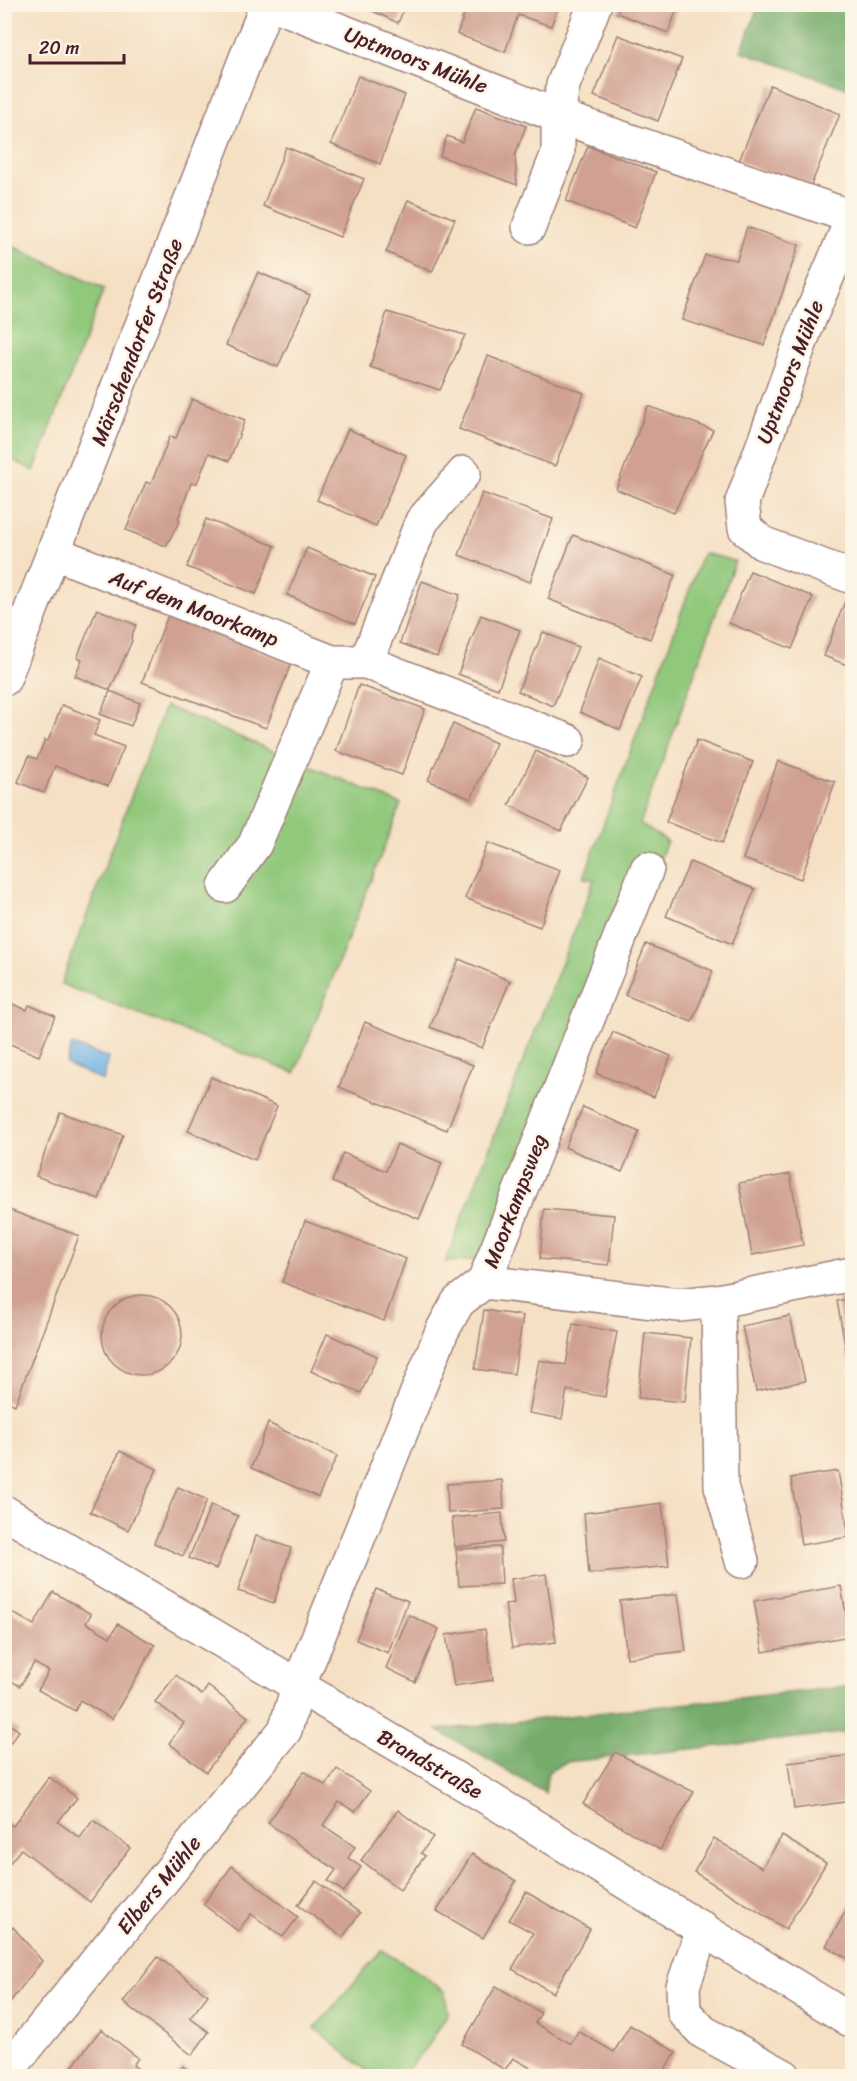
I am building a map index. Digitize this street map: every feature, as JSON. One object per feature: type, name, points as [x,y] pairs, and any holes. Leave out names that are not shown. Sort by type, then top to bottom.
[{"type":"street","name":"Märschendorfer Straße","points":[[4,679],[267,4]]},
{"type":"street","name":"Uptmoors Mühle","points":[[273,4],[558,116],[852,218],[808,322],[742,502],[745,528],[762,543],[852,577]]},
{"type":"street","points":[[529,226],[558,153],[558,116],[563,85],[595,4]]},
{"type":"street","points":[[366,662],[422,521],[464,474]]},
{"type":"street","name":"Auf dem Moorkamp","points":[[55,553],[332,662],[366,662],[567,741]]},
{"type":"street","points":[[225,886],[255,844],[332,662]]},
{"type":"street","name":"Moorkampsweg","points":[[298,1688],[442,1331],[458,1302],[484,1282],[647,869]]},
{"type":"street","points":[[484,1282],[679,1305],[718,1301],[852,1274]]},
{"type":"street","points":[[718,1301],[721,1486],[742,1561]]},
{"type":"street","name":"Brandstraße","points":[[4,1512],[703,1928],[852,2021]]},
{"type":"street","name":"Elbers Mühle","points":[[4,2075],[285,1730],[298,1688]]},
{"type":"street","points":[[703,1928],[683,1986],[684,2012],[703,2032],[784,2076]]},
{"type":"green space","points":[[759,5],[852,5],[852,90],[741,51]]},
{"type":"green space","points":[[4,242],[104,289],[34,471],[5,456]]},
{"type":"green space","points":[[703,553],[735,561],[640,824],[667,841],[505,1259],[445,1262],[594,880],[584,877]]},
{"type":"green space","points":[[165,706],[401,804],[295,1073],[61,984]]},
{"type":"green space","points":[[852,1686],[852,1732],[566,1762],[548,1772],[545,1793],[437,1730]]},
{"type":"green space","points":[[382,1950],[423,1975],[445,1992],[448,2013],[428,2046],[402,2076],[373,2076],[315,2028]]},
{"type":"water","points":[[72,1045],[109,1058],[103,1081],[66,1064]]},
{"type":"building","points":[[358,4],[406,4],[398,23]]},
{"type":"building","points":[[468,4],[559,4],[551,26],[518,15],[505,52],[457,34]]},
{"type":"building","points":[[621,4],[679,4],[668,33],[617,13]]},
{"type":"building","points":[[618,35],[682,59],[658,121],[594,96]]},
{"type":"building","points":[[358,76],[405,95],[380,164],[331,144]]},
{"type":"building","points":[[770,85],[840,114],[809,190],[739,161]]},
{"type":"building","points":[[476,107],[526,126],[515,155],[517,185],[440,156],[447,136],[462,142]]},
{"type":"building","points":[[588,146],[656,172],[635,228],[566,201]]},
{"type":"building","points":[[286,147],[364,179],[340,237],[263,206]]},
{"type":"building","points":[[408,200],[455,219],[432,272],[386,252]]},
{"type":"building","points":[[747,227],[799,245],[764,345],[682,320],[705,255],[737,260]]},
{"type":"building","points":[[258,272],[310,295],[278,367],[226,345]]},
{"type":"building","points":[[387,312],[465,335],[440,390],[370,367]]},
{"type":"building","points":[[488,356],[584,393],[555,466],[459,429]]},
{"type":"building","points":[[192,399],[245,420],[229,461],[209,453],[197,483],[191,483],[178,519],[180,520],[166,546],[126,530],[146,482],[151,484],[170,436],[176,438]]},
{"type":"building","points":[[648,406],[713,430],[674,513],[616,489]]},
{"type":"building","points":[[348,429],[406,455],[376,526],[317,500]]},
{"type":"building","points":[[482,493],[553,519],[530,582],[459,555]]},
{"type":"building","points":[[206,519],[275,546],[256,594],[187,567]]},
{"type":"building","points":[[573,535],[675,575],[650,639],[548,599]]},
{"type":"building","points":[[307,548],[375,577],[355,624],[287,595]]},
{"type":"building","points":[[750,571],[813,597],[792,649],[729,623]]},
{"type":"building","points":[[422,581],[460,595],[437,657],[400,643]]},
{"type":"building","points":[[845,601],[852,604],[852,667],[824,656]]},
{"type":"building","points":[[97,609],[136,625],[132,641],[110,690],[75,676],[82,659],[77,658]]},
{"type":"building","points":[[169,613],[291,664],[266,728],[142,682]]},
{"type":"building","points":[[481,615],[520,630],[498,689],[458,674]]},
{"type":"building","points":[[543,632],[578,647],[553,706],[518,691]]},
{"type":"building","points":[[599,658],[642,677],[620,730],[580,712]]},
{"type":"building","points":[[359,685],[425,709],[402,775],[336,751]]},
{"type":"building","points":[[110,691],[140,703],[131,726],[100,714]]},
{"type":"building","points":[[62,705],[100,720],[94,735],[124,747],[108,786],[55,766],[44,793],[18,782],[29,756],[37,759],[45,740],[48,741]]},
{"type":"building","points":[[453,724],[496,743],[471,799],[428,780]]},
{"type":"building","points":[[697,740],[753,762],[722,843],[666,822]]},
{"type":"building","points":[[536,751],[588,777],[561,831],[509,805]]},
{"type":"building","points":[[778,761],[835,782],[801,879],[743,859]]},
{"type":"building","points":[[488,843],[560,870],[540,927],[465,898]]},
{"type":"building","points":[[690,862],[755,889],[732,944],[666,916]]},
{"type":"building","points":[[646,944],[713,971],[692,1022],[625,995]]},
{"type":"building","points":[[459,959],[510,981],[482,1048],[430,1027]]},
{"type":"building","points":[[5,1001],[27,1010],[29,1005],[55,1016],[39,1056],[5,1042]]},
{"type":"building","points":[[365,1022],[473,1065],[447,1130],[339,1087]]},
{"type":"building","points":[[613,1032],[671,1056],[654,1097],[596,1073]]},
{"type":"building","points":[[211,1077],[277,1106],[255,1160],[188,1131]]},
{"type":"building","points":[[583,1107],[639,1132],[622,1172],[565,1147]]},
{"type":"building","points":[[60,1112],[123,1135],[99,1199],[36,1176]]},
{"type":"building","points":[[397,1144],[442,1163],[419,1219],[332,1182],[343,1153],[386,1171]]},
{"type":"building","points":[[790,1174],[803,1245],[752,1255],[739,1183]]},
{"type":"building","points":[[4,1208],[79,1236],[15,1405],[4,1400]]},
{"type":"building","points":[[544,1209],[614,1215],[609,1265],[540,1259]]},
{"type":"building","points":[[305,1221],[406,1259],[384,1321],[282,1282]]},
{"type":"building","points":[[142,1295],[157,1298],[170,1307],[179,1320],[182,1335],[179,1350],[170,1363],[157,1372],[142,1375],[127,1372],[114,1363],[105,1350],[102,1335],[105,1320],[114,1307],[127,1298]]},
{"type":"building","points":[[852,1298],[852,1360],[848,1361],[837,1301]]},
{"type":"building","points":[[484,1310],[523,1316],[514,1374],[475,1369]]},
{"type":"building","points":[[790,1316],[805,1381],[756,1391],[742,1326]]},
{"type":"building","points":[[573,1324],[617,1332],[605,1397],[567,1390],[562,1419],[529,1413],[539,1360],[566,1365]]},
{"type":"building","points":[[645,1333],[691,1338],[685,1402],[638,1398]]},
{"type":"building","points":[[327,1334],[377,1356],[361,1393],[311,1371]]},
{"type":"building","points":[[268,1423],[337,1456],[318,1497],[251,1468]]},
{"type":"building","points":[[120,1451],[157,1469],[128,1530],[90,1512]]},
{"type":"building","points":[[838,1471],[849,1537],[801,1545],[791,1478]]},
{"type":"building","points":[[502,1480],[504,1509],[448,1513],[447,1484]]},
{"type":"building","points":[[178,1487],[207,1500],[183,1556],[154,1543]]},
{"type":"building","points":[[662,1503],[669,1566],[589,1574],[584,1513]]},
{"type":"building","points":[[211,1505],[238,1516],[216,1569],[189,1558]]},
{"type":"building","points":[[502,1513],[504,1542],[455,1547],[452,1518]]},
{"type":"building","points":[[256,1536],[291,1548],[274,1603],[238,1591]]},
{"type":"building","points":[[500,1547],[502,1584],[459,1586],[456,1549]]},
{"type":"building","points":[[546,1574],[556,1642],[512,1648],[505,1604],[514,1603],[511,1579]]},
{"type":"building","points":[[841,1586],[850,1636],[763,1652],[754,1601]]},
{"type":"building","points":[[376,1589],[408,1601],[388,1653],[356,1640]]},
{"type":"building","points":[[53,1592],[91,1614],[86,1623],[110,1637],[118,1624],[155,1645],[112,1719],[80,1700],[75,1711],[38,1690],[49,1671],[34,1663],[20,1686],[4,1677],[4,1613],[6,1609],[34,1625]]},
{"type":"building","points":[[678,1594],[686,1651],[627,1658],[620,1601]]},
{"type":"building","points":[[409,1615],[439,1629],[415,1682],[386,1668]]},
{"type":"building","points":[[485,1629],[493,1680],[454,1686],[446,1635]]},
{"type":"building","points":[[176,1675],[202,1695],[208,1686],[248,1717],[206,1772],[169,1743],[184,1723],[155,1702]]},
{"type":"building","points":[[4,1720],[19,1731],[4,1751]]},
{"type":"building","points":[[615,1752],[694,1792],[660,1850],[583,1804]]},
{"type":"building","points":[[852,1755],[852,1801],[794,1809],[788,1763]]},
{"type":"building","points":[[337,1769],[370,1791],[355,1812],[339,1802],[323,1825],[355,1847],[348,1858],[361,1867],[344,1892],[328,1881],[336,1870],[268,1823],[304,1771],[326,1786]]},
{"type":"building","points":[[49,1777],[77,1798],[58,1822],[80,1838],[93,1820],[130,1848],[90,1902],[21,1849],[4,1870],[4,1820],[13,1826]]},
{"type":"building","points":[[398,1810],[433,1837],[421,1853],[425,1856],[400,1890],[361,1860]]},
{"type":"building","points":[[782,1836],[826,1863],[786,1929],[694,1872],[714,1838],[762,1868]]},
{"type":"building","points":[[472,1854],[516,1881],[483,1938],[437,1911]]},
{"type":"building","points":[[232,1866],[298,1917],[283,1937],[251,1914],[238,1931],[203,1904]]},
{"type":"building","points":[[316,1881],[360,1913],[343,1937],[298,1905]]},
{"type":"building","points":[[526,1892],[590,1929],[553,1993],[512,1969],[533,1933],[509,1920]]},
{"type":"building","points":[[852,1900],[852,1961],[826,1946]]},
{"type":"building","points":[[13,1927],[42,1961],[10,2002],[4,1998],[4,1935],[7,1937]]},
{"type":"building","points":[[158,1957],[208,1995],[190,2018],[209,2032],[192,2055],[123,2002]]},
{"type":"building","points":[[496,1986],[541,2013],[535,2023],[571,2044],[578,2031],[614,2052],[630,2025],[676,2052],[661,2076],[545,2076],[513,2058],[505,2070],[462,2044]]},
{"type":"building","points":[[101,2029],[138,2058],[133,2065],[147,2076],[66,2075]]},
{"type":"building","points":[[183,2066],[196,2076],[175,2076]]}]
